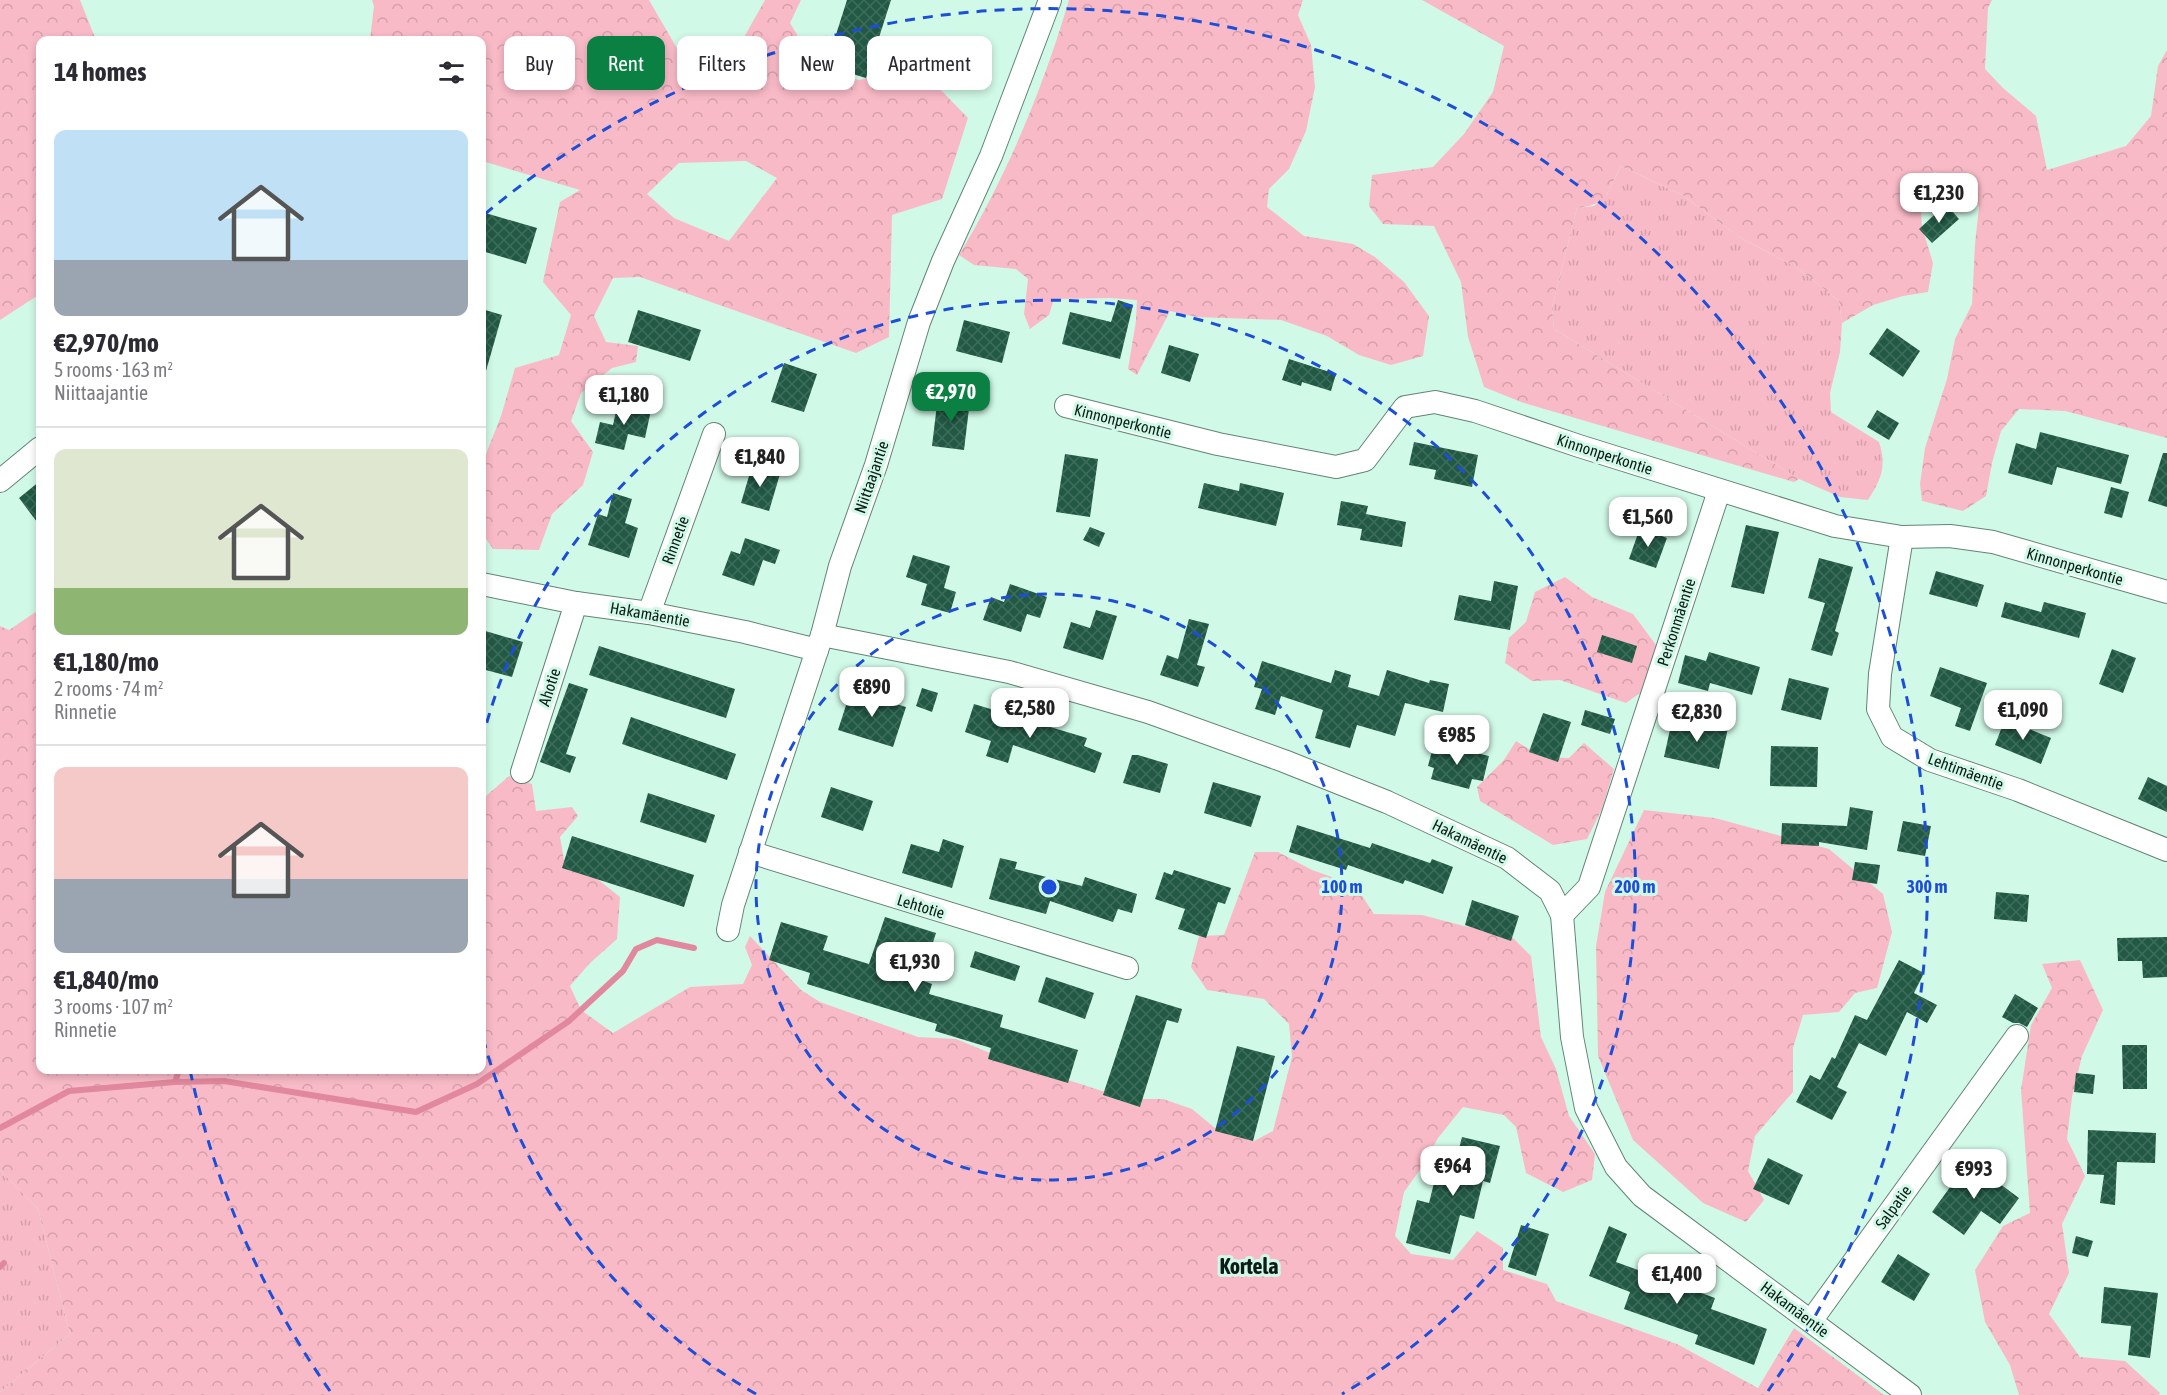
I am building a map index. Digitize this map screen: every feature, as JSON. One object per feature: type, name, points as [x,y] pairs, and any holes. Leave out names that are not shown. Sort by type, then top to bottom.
[{"type":"street","name":"Niittaajantie","points":[[728,930],[733,905],[819,643],[840,566],[876,465],[919,322],[943,261],[991,156],[1050,0]]},
{"type":"street","name":"Kinnonperkontie","points":[[1066,406],[1218,444],[1336,466],[1365,460],[1405,407],[1435,402],[1475,411],[1719,491],[1835,526],[1902,537],[1950,536],[1993,542],[2167,592]]},
{"type":"street","name":"Rinnetie","points":[[649,613],[714,434]]},
{"type":"street","points":[[0,481],[36,451]]},
{"type":"street","name":"Perkonmäentie","points":[[1562,915],[1589,887],[1719,491]]},
{"type":"street","name":"Lehtimäentie","points":[[1902,537],[1880,674],[1878,709],[1892,737],[1930,760],[2018,790],[2167,850]]},
{"type":"street","name":"Hakamäentie","points":[[486,585],[745,632],[1009,672],[1148,712],[1284,761],[1386,802],[1507,858],[1550,891],[1562,915],[1572,1036],[1586,1108],[1616,1167],[1642,1196],[1910,1395]]},
{"type":"street","name":"Ahotie","points":[[522,772],[576,603]]},
{"type":"street","name":"Lehtotie","points":[[750,852],[1127,968]]},
{"type":"street","name":"Salpatie","points":[[1811,1321],[2017,1036]]},
{"type":"green space","points":[[0,0],[80,0],[94,36],[36,36],[36,297],[0,320]]},
{"type":"green space","points":[[372,0],[649,0],[677,48],[677,90],[767,90],[767,36],[745,36],[765,0],[801,0],[790,23],[798,36],[779,36],[779,90],[855,90],[855,79],[867,78],[867,90],[941,90],[968,118],[942,199],[892,215],[889,337],[856,353],[640,277],[613,278],[594,316],[606,342],[638,346],[636,362],[612,368],[581,393],[571,421],[593,452],[583,485],[552,514],[539,550],[493,549],[486,539],[486,454],[501,416],[515,368],[559,355],[571,315],[543,282],[560,202],[580,190],[486,162],[486,36],[370,36],[374,6]],"holes":[[[746,161],[777,178],[729,241],[674,218],[647,194],[679,163]]]},
{"type":"green space","points":[[1069,0],[1303,0],[1298,15],[1311,45],[1315,87],[1306,131],[1289,169],[1269,189],[1267,207],[1304,236],[1353,244],[1375,257],[1404,282],[1429,316],[1423,356],[1391,365],[1359,355],[1327,336],[1281,320],[1197,317],[1170,311],[1137,375],[1128,369],[1137,300],[1054,299],[1049,315],[1030,329],[1024,314],[1028,279],[1016,269],[974,265],[959,255],[993,194],[1022,131],[1048,66]]},
{"type":"green space","points":[[1422,0],[1992,0],[1988,8],[1985,69],[2036,116],[2047,170],[2126,146],[2151,116],[2158,66],[2167,50],[2167,438],[2065,411],[2019,409],[2001,431],[1986,496],[1963,511],[1922,501],[1920,484],[1925,448],[1947,379],[1955,339],[1972,304],[1979,207],[1971,188],[1935,172],[1919,181],[1922,227],[1933,263],[1928,292],[1903,296],[1873,305],[1842,323],[1839,301],[1798,268],[1739,237],[1684,196],[1621,166],[1602,200],[1596,204],[1577,208],[1552,307],[1554,329],[1799,479],[1794,482],[1521,402],[1484,387],[1468,337],[1461,282],[1434,226],[1383,224],[1369,206],[1372,175],[1433,167],[1464,134],[1493,92],[1504,46]]},
{"type":"green space","points":[[1621,166],[1684,196],[1739,237],[1798,268],[1839,301],[1842,323],[1840,352],[1830,393],[1831,412],[1879,442],[1882,459],[1881,473],[1868,500],[1840,497],[1799,479],[1554,329],[1552,307],[1577,208],[1594,206],[1607,194]]},
{"type":"green space","points":[[1565,577],[1592,597],[1633,614],[1656,645],[1643,691],[1626,703],[1560,680],[1532,681],[1505,663],[1509,638],[1526,622],[1535,592]]},
{"type":"green space","points":[[36,612],[36,1074],[486,1074],[486,796],[509,776],[532,784],[536,811],[572,807],[578,816],[560,837],[564,860],[591,874],[620,897],[617,939],[589,964],[570,986],[581,1010],[613,1033],[690,987],[743,984],[752,965],[745,947],[750,936],[801,990],[820,1002],[918,1037],[956,1039],[1012,1062],[1127,1099],[1163,1099],[1192,1109],[1215,1128],[1254,1141],[1273,1131],[1292,1057],[1289,1024],[1264,999],[1207,990],[1191,967],[1199,936],[1224,935],[1255,852],[1278,852],[1312,870],[1355,885],[1374,914],[1422,915],[1464,926],[1508,933],[1531,956],[1541,1037],[1556,1069],[1569,1116],[1595,1154],[1592,1180],[1563,1192],[1526,1173],[1516,1127],[1504,1115],[1463,1107],[1438,1138],[1422,1167],[1404,1192],[1395,1236],[1411,1254],[1453,1260],[1477,1231],[1503,1248],[1503,1270],[1547,1284],[1556,1301],[1677,1344],[1758,1388],[1794,1328],[1884,1395],[0,1395],[0,1392],[70,1334],[38,1209],[0,1170],[0,626],[9,630]]},
{"type":"green space","points":[[1516,741],[1542,757],[1569,758],[1584,743],[1614,769],[1602,809],[1587,839],[1553,845],[1480,801],[1477,787],[1504,760]]},
{"type":"green space","points":[[1644,810],[1715,818],[1829,849],[1883,894],[1892,932],[1877,988],[1855,993],[1839,1012],[1803,1015],[1793,1048],[1793,1092],[1755,1136],[1748,1171],[1764,1200],[1746,1222],[1703,1203],[1633,1140],[1598,1056],[1596,946],[1605,892]]},
{"type":"green space","points":[[2080,960],[2103,1010],[2082,1056],[2072,1097],[2067,1139],[2085,1176],[2062,1224],[2069,1273],[2049,1314],[2080,1357],[2125,1361],[2160,1393],[2159,1395],[2019,1395],[2010,1365],[1985,1322],[1975,1270],[2003,1226],[2030,1213],[2021,1090],[2031,1025],[2052,988],[2042,964]]},
{"type":"green space","points":[[0,1170],[38,1209],[70,1334],[0,1392]]},
{"type":"building","points":[[847,0],[891,0],[879,36],[867,36],[866,78],[855,75],[855,36],[836,36]]},
{"type":"building","points":[[1946,204],[1959,219],[1932,243],[1919,229]]},
{"type":"building","points":[[486,213],[537,228],[526,264],[486,252]]},
{"type":"building","points":[[1118,300],[1133,305],[1120,359],[1062,344],[1070,312],[1111,322]]},
{"type":"building","points":[[486,310],[502,315],[486,371]]},
{"type":"building","points":[[638,310],[701,330],[690,361],[628,342]]},
{"type":"building","points":[[964,320],[1010,332],[1002,363],[956,351]]},
{"type":"building","points":[[1887,328],[1920,351],[1903,377],[1869,354]]},
{"type":"building","points":[[1169,345],[1199,354],[1190,382],[1161,373]]},
{"type":"building","points":[[1289,359],[1336,374],[1331,391],[1302,382],[1301,386],[1282,380]]},
{"type":"building","points":[[784,363],[817,374],[804,412],[771,402]]},
{"type":"building","points":[[938,396],[970,400],[964,450],[932,446]]},
{"type":"building","points":[[618,402],[651,410],[645,438],[628,434],[624,450],[595,443],[600,422],[613,425]]},
{"type":"building","points":[[1877,410],[1899,423],[1889,440],[1867,427]]},
{"type":"building","points":[[2040,432],[2129,455],[2121,484],[2057,467],[2052,485],[2008,473],[2016,443],[2036,449]]},
{"type":"building","points":[[1414,442],[1478,455],[1472,487],[1434,479],[1436,470],[1409,465]]},
{"type":"building","points":[[2163,453],[2167,453],[2167,507],[2148,501]]},
{"type":"building","points":[[1065,454],[1098,459],[1090,517],[1056,512]]},
{"type":"building","points":[[752,466],[780,474],[769,511],[741,503]]},
{"type":"building","points":[[1204,483],[1239,491],[1240,483],[1284,493],[1276,526],[1198,508]]},
{"type":"building","points":[[36,484],[36,521],[19,498]]},
{"type":"building","points":[[2111,487],[2129,492],[2122,518],[2104,513]]},
{"type":"building","points":[[613,493],[632,499],[625,523],[638,528],[629,558],[588,545],[598,514],[607,517]]},
{"type":"building","points":[[1341,501],[1368,506],[1366,514],[1406,522],[1402,547],[1360,540],[1362,529],[1337,525]]},
{"type":"building","points":[[1746,525],[1779,532],[1764,594],[1731,587]]},
{"type":"building","points":[[1090,527],[1105,533],[1099,547],[1083,540]]},
{"type":"building","points":[[1640,528],[1667,538],[1656,568],[1629,559]]},
{"type":"building","points":[[745,538],[780,550],[775,564],[763,560],[754,586],[722,575],[731,551],[740,554]]},
{"type":"building","points":[[913,555],[950,566],[944,588],[956,592],[950,613],[921,605],[927,584],[906,577]]},
{"type":"building","points":[[1819,558],[1853,567],[1835,631],[1839,633],[1832,656],[1811,650],[1825,603],[1808,598]]},
{"type":"building","points":[[1936,571],[1984,585],[1977,607],[1929,594]]},
{"type":"building","points":[[1494,581],[1518,586],[1510,630],[1454,620],[1459,595],[1491,601]]},
{"type":"building","points":[[1010,584],[1047,597],[1040,618],[1027,614],[1021,632],[983,620],[991,597],[1004,602]]},
{"type":"building","points":[[2005,602],[2041,612],[2044,602],[2086,613],[2079,638],[2001,617]]},
{"type":"building","points":[[1096,610],[1117,616],[1103,660],[1063,648],[1071,622],[1090,628]]},
{"type":"building","points":[[1189,619],[1209,624],[1197,665],[1205,667],[1198,687],[1160,675],[1167,655],[1178,659]]},
{"type":"building","points":[[486,631],[523,642],[512,677],[486,670]]},
{"type":"building","points":[[1602,635],[1637,646],[1632,663],[1597,652]]},
{"type":"building","points":[[599,646],[735,689],[726,718],[589,675]]},
{"type":"building","points":[[2112,649],[2136,658],[2123,693],[2099,684]]},
{"type":"building","points":[[1709,652],[1760,667],[1752,695],[1710,683],[1708,691],[1678,683],[1685,655],[1706,661]]},
{"type":"building","points":[[1262,661],[1331,683],[1335,670],[1351,675],[1348,687],[1379,696],[1387,670],[1429,683],[1430,680],[1449,684],[1443,712],[1405,703],[1395,736],[1357,725],[1350,748],[1315,738],[1323,710],[1281,696],[1275,715],[1255,709],[1262,689],[1254,687]]},
{"type":"building","points":[[1940,667],[1987,683],[1970,731],[1955,726],[1961,708],[1930,696]]},
{"type":"building","points":[[1789,678],[1829,688],[1821,720],[1781,710]]},
{"type":"building","points":[[569,683],[588,689],[566,754],[576,757],[570,773],[540,762]]},
{"type":"building","points":[[922,688],[938,693],[932,712],[916,706]]},
{"type":"building","points":[[851,690],[906,707],[893,747],[838,730]]},
{"type":"building","points":[[974,704],[1087,738],[1084,746],[1102,753],[1095,773],[1013,745],[1008,763],[986,756],[991,741],[965,732]]},
{"type":"building","points":[[1585,710],[1615,719],[1610,734],[1581,725]]},
{"type":"building","points":[[1543,713],[1571,722],[1558,762],[1529,752]]},
{"type":"building","points":[[631,717],[736,754],[727,780],[622,744]]},
{"type":"building","points":[[1684,718],[1728,728],[1719,769],[1664,757],[1671,725],[1682,728]]},
{"type":"building","points":[[2005,719],[2051,738],[2041,764],[1995,745]]},
{"type":"building","points":[[1434,743],[1489,756],[1483,781],[1472,779],[1469,789],[1431,779],[1434,768],[1428,766]]},
{"type":"building","points":[[1771,746],[1818,747],[1817,787],[1770,786]]},
{"type":"building","points":[[1132,755],[1168,764],[1160,793],[1123,783]]},
{"type":"building","points":[[2148,777],[2167,786],[2167,812],[2138,799]]},
{"type":"building","points":[[1213,782],[1261,796],[1251,827],[1204,813]]},
{"type":"building","points":[[831,787],[873,801],[863,831],[821,817]]},
{"type":"building","points":[[648,793],[715,815],[706,843],[640,822]]},
{"type":"building","points":[[1850,807],[1873,811],[1867,850],[1819,842],[1819,846],[1781,844],[1782,823],[1847,826]]},
{"type":"building","points":[[1903,821],[1931,826],[1925,856],[1897,851]]},
{"type":"building","points":[[1297,825],[1370,848],[1372,843],[1430,863],[1432,859],[1453,867],[1443,894],[1405,880],[1403,884],[1348,865],[1346,870],[1289,852]]},
{"type":"building","points":[[572,836],[694,875],[684,907],[562,868]]},
{"type":"building","points":[[943,839],[964,846],[952,888],[902,873],[911,844],[939,852]]},
{"type":"building","points":[[1000,858],[1017,862],[1015,869],[1082,886],[1085,877],[1137,894],[1132,913],[1118,909],[1113,922],[1050,901],[1046,914],[989,899]]},
{"type":"building","points":[[1855,862],[1880,865],[1877,884],[1852,880]]},
{"type":"building","points":[[1174,870],[1231,888],[1225,904],[1218,902],[1206,938],[1178,929],[1185,909],[1155,899],[1164,872],[1172,875]]},
{"type":"building","points":[[1996,892],[2029,895],[2027,922],[1994,919]]},
{"type":"building","points":[[1472,900],[1519,916],[1511,941],[1465,925]]},
{"type":"building","points":[[885,917],[936,933],[921,980],[932,984],[929,994],[1003,1015],[1000,1027],[1078,1050],[1068,1083],[988,1059],[991,1048],[935,1031],[937,1024],[807,984],[810,973],[769,960],[781,922],[828,936],[823,950],[869,964]]},
{"type":"building","points":[[2167,937],[2167,977],[2143,978],[2142,961],[2118,961],[2117,938]]},
{"type":"building","points":[[975,951],[1020,966],[1015,981],[970,967]]},
{"type":"building","points":[[1899,960],[1924,973],[1914,993],[1937,1005],[1927,1023],[1907,1012],[1886,1056],[1859,1043],[1837,1087],[1847,1092],[1832,1120],[1796,1102],[1810,1075],[1820,1080],[1832,1057],[1835,1059],[1855,1015],[1867,1020]]},
{"type":"building","points":[[1046,977],[1094,993],[1085,1019],[1038,1002]]},
{"type":"building","points":[[2015,994],[2038,1008],[2027,1027],[2002,1017]]},
{"type":"building","points":[[1136,995],[1182,1009],[1178,1023],[1167,1020],[1140,1107],[1103,1095]]},
{"type":"building","points":[[2122,1045],[2147,1045],[2147,1089],[2123,1089]]},
{"type":"building","points":[[1237,1046],[1275,1056],[1253,1141],[1215,1131]]},
{"type":"building","points":[[2076,1073],[2095,1075],[2093,1094],[2074,1092]]},
{"type":"building","points":[[2088,1130],[2156,1133],[2155,1163],[2117,1162],[2115,1205],[2100,1203],[2104,1175],[2087,1174]]},
{"type":"building","points":[[1462,1137],[1500,1146],[1490,1183],[1483,1181],[1474,1219],[1460,1215],[1450,1254],[1406,1243],[1417,1200],[1429,1203],[1437,1171],[1452,1175]]},
{"type":"building","points":[[1768,1158],[1803,1175],[1789,1205],[1753,1189]]},
{"type":"building","points":[[1969,1161],[2019,1198],[2000,1224],[1981,1211],[1964,1235],[1932,1212]]},
{"type":"building","points":[[1521,1225],[1549,1234],[1536,1276],[1508,1267]]},
{"type":"building","points":[[1609,1226],[1627,1234],[1616,1262],[1715,1298],[1711,1309],[1767,1329],[1754,1365],[1695,1344],[1698,1335],[1624,1309],[1630,1292],[1589,1276]]},
{"type":"building","points":[[2076,1236],[2093,1241],[2088,1257],[2072,1253]]},
{"type":"building","points":[[1898,1254],[1930,1274],[1914,1301],[1881,1282]]},
{"type":"building","points":[[2104,1287],[2158,1293],[2150,1358],[2128,1355],[2131,1326],[2101,1323]]},
{"type":"waterway","points":[[0,1128],[69,1091],[175,1082],[224,1081],[416,1112],[477,1084],[569,1021],[623,971],[636,949],[657,940],[694,948]]},
{"type":"waterway","points":[[175,1082],[178,1074]]},
{"type":"waterway","points":[[0,1267],[4,1263]]},
{"type":"district","name":"Kortela","points":[[1249,1266]]}]
